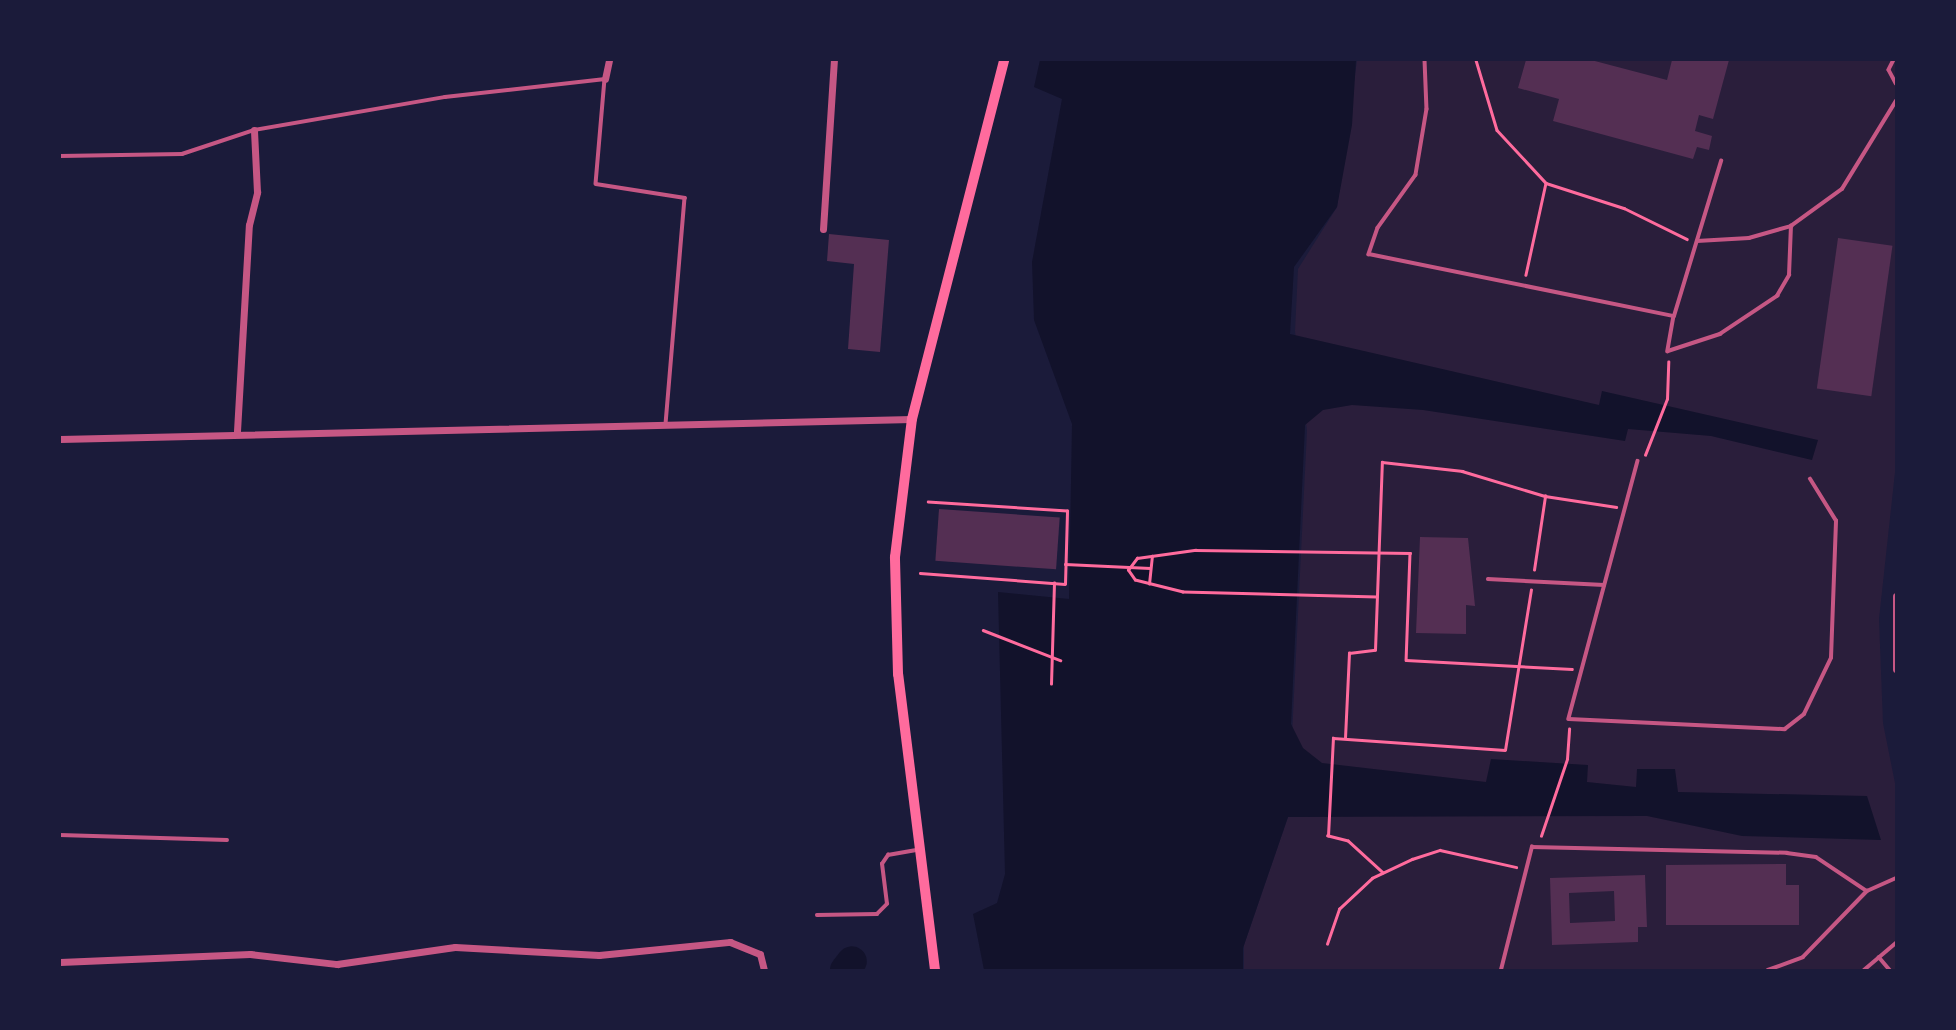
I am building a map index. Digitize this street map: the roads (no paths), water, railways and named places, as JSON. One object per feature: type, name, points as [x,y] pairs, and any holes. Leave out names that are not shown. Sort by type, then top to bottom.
[{"type":"main road","points":[[935,971],[915,850],[898,674],[895,556],[912,419],[1004,60]]},
{"type":"street","points":[[605,79],[608,60]]},
{"type":"street","points":[[823,229],[834,60]]},
{"type":"street","points":[[237,431],[248,225],[257,192],[254,130]]},
{"type":"street","points":[[60,439],[237,431],[666,426],[912,419]]},
{"type":"street","points":[[1896,596],[1896,669]]},
{"type":"street","points":[[60,962],[250,954],[337,964],[456,947],[599,955],[730,942],[748,945],[763,967]]},
{"type":"lane","points":[[1425,60],[1427,109],[1416,175],[1378,228],[1369,254],[1675,316]]},
{"type":"lane","points":[[1894,60],[1889,70],[1896,83]]},
{"type":"lane","points":[[60,156],[182,154],[254,130],[445,97],[605,79],[596,184],[685,198],[666,426]]},
{"type":"lane","points":[[1697,241],[1749,239],[1791,226],[1842,189],[1896,101]]},
{"type":"lane","points":[[1721,161],[1675,316],[1668,351],[1720,334],[1777,296],[1789,275],[1791,226]]},
{"type":"lane","points":[[1638,461],[1569,719],[1784,729],[1804,714],[1831,657],[1835,535],[1831,510],[1810,480]]},
{"type":"lane","points":[[1488,579],[1604,585]]},
{"type":"lane","points":[[60,835],[227,840]]},
{"type":"lane","points":[[1503,970],[1532,846],[1787,853],[1816,857],[1867,891]]},
{"type":"lane","points":[[817,915],[877,914],[887,904],[882,864],[888,855],[915,850]]},
{"type":"lane","points":[[1768,971],[1803,957],[1867,891],[1896,878]]},
{"type":"lane","points":[[1864,971],[1896,943]]},
{"type":"lane","points":[[1879,957],[1890,971]]},
{"type":"waterway","points":[[845,970],[852,961]]}]
